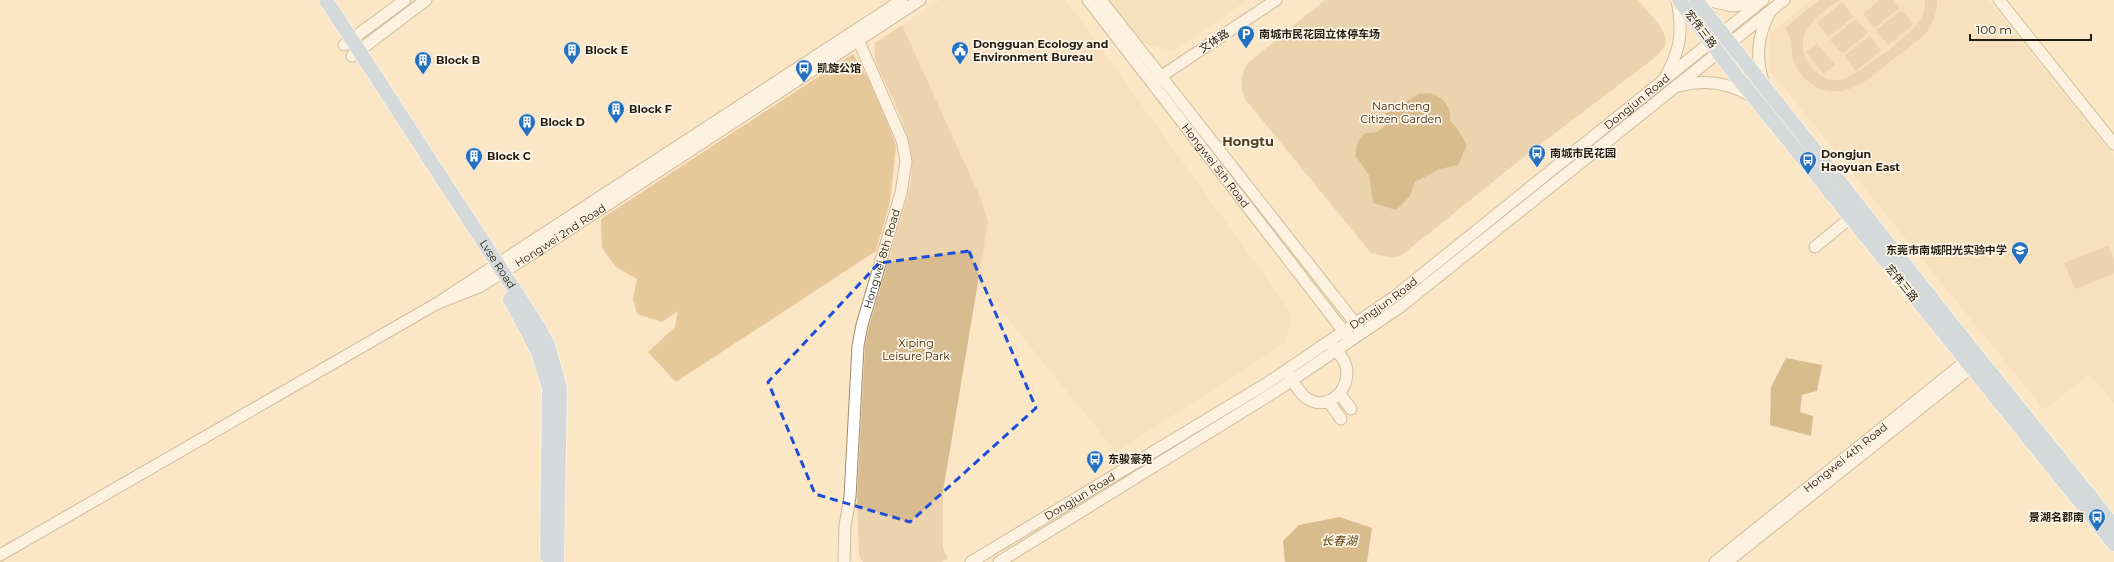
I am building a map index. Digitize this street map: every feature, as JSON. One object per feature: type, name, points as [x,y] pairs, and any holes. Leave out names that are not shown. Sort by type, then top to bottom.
[{"type":"main road","name":"Lvse Road","points":[[315,0],[352,48]]},
{"type":"main road","name":"Lvse Road","points":[[326,0],[352,48],[496,270],[548,345],[560,388],[557,562]]},
{"type":"main road","name":"宏伟三路","points":[[1678,0],[1714,48],[1850,218],[2114,526]]},
{"type":"main road","name":"宏伟三路","points":[[1696,0],[2114,544]]},
{"type":"main road","name":"Lvse Road","points":[[496,270],[538,352],[549,388],[547,562]]},
{"type":"street","points":[[352,48],[405,0]]},
{"type":"street","points":[[352,48],[426,0]]},
{"type":"street","points":[[905,4],[920,0]]},
{"type":"street","name":"Hongwei 5th Road","points":[[1088,0],[1156,80],[1355,324]]},
{"type":"street","name":"Hongwei 5th Road","points":[[1101,0],[1156,80],[1350,341]]},
{"type":"street","name":"文体路","points":[[1156,80],[1276,0]]},
{"type":"street","points":[[1663,80],[1679,48],[1681,30],[1678,0]]},
{"type":"street","points":[[1705,0],[1717,4],[1733,6],[1763,0]]},
{"type":"street","name":"Dongjun Road","points":[[999,562],[1292,380],[1400,306],[1488,238],[1675,87],[1763,0]]},
{"type":"street","name":"Dongjun Road","points":[[1726,38],[1784,0]]},
{"type":"street","points":[[1999,0],[2113,141]]},
{"type":"street","name":"Hongwei 2nd Road","points":[[0,555],[496,270],[905,4]]},
{"type":"street","points":[[1764,87],[1758,64],[1758,44],[1763,26],[1770,10]]},
{"type":"street","name":"Hongwei 8th Road","points":[[849,562],[852,525],[850,497],[858,346],[868,304],[901,192],[906,161],[899,130],[856,36]]},
{"type":"street","name":"Dongjun Road","points":[[971,562],[1286,370],[1355,324],[1394,297],[1663,80],[1714,48]]},
{"type":"street","points":[[1675,87],[1693,82],[1721,83],[1742,90],[1756,100]]},
{"type":"street","points":[[1815,247],[1850,218]]},
{"type":"street","points":[[1355,324],[1362,333]]},
{"type":"street","points":[[1286,370],[1304,396],[1312,401],[1329,402],[1340,394],[1346,380],[1346,368],[1343,359],[1328,341]]},
{"type":"street","name":"Hongwei 4th Road","points":[[1715,562],[1973,360]]},
{"type":"street","name":"Hongwei 4th Road","points":[[1727,562],[1973,360]]},
{"type":"street","points":[[1340,394],[1351,409]]},
{"type":"street","points":[[1329,402],[1340,418]]},
{"type":"highlighted area","points":[[969,251],[1036,408],[910,522],[815,494],[768,382],[879,263]]},
{"type":"shaded area","points":[[940,0],[1066,0],[1292,314],[1285,343],[1116,452],[978,282],[988,222],[981,199],[902,25]]},
{"type":"shaded area","points":[[1108,0],[1248,0],[1172,51],[1139,42]]},
{"type":"shaded area","name":"东莞市南城阳光实验中学","points":[[1811,0],[1988,0],[2114,156],[2114,403],[2090,374],[2044,410],[1769,69],[1770,33]]},
{"type":"shaded area","points":[[853,54],[877,94],[896,146],[890,202],[876,251],[676,382],[648,352],[675,327],[678,311],[662,322],[637,314],[633,299],[637,279],[616,267],[602,248],[601,219]]},
{"type":"green space","name":"Nancheng Citizen Garden","points":[[1325,0],[1638,0],[1661,28],[1666,40],[1664,47],[1653,59],[1525,156],[1402,255],[1392,258],[1371,253],[1245,99],[1243,94],[1242,75],[1249,62]]},
{"type":"green space","points":[[1819,0],[1839,0],[1817,17],[1807,29],[1803,47],[1805,56],[1808,64],[1821,76],[1839,80],[1846,78],[1881,56],[1913,29],[1922,18],[1925,0],[1937,0],[1936,13],[1932,24],[1923,36],[1867,80],[1849,89],[1829,91],[1818,88],[1801,75],[1796,66],[1790,38],[1785,28]]},
{"type":"green space","points":[[1880,0],[1894,0],[1900,8],[1874,28],[1863,14]]},
{"type":"green space","points":[[1842,2],[1854,17],[1828,37],[1817,23]]},
{"type":"green space","points":[[1902,10],[1913,24],[1888,45],[1876,30]]},
{"type":"green space","points":[[1856,19],[1868,33],[1842,54],[1830,40]]},
{"type":"green space","name":"Xiping Leisure Park","points":[[902,25],[981,199],[988,222],[943,491],[943,548],[948,558],[942,562],[863,562],[859,555],[857,497],[865,347],[869,326],[908,194],[912,164],[911,151],[904,126],[877,65],[875,43]]},
{"type":"green space","points":[[1870,36],[1881,50],[1856,71],[1844,56]]},
{"type":"green space","points":[[1817,43],[1835,65],[1824,74],[1806,52]]},
{"type":"green space","points":[[2108,246],[2114,260],[2114,274],[2075,289],[2064,263]]},
{"type":"water","points":[[1431,93],[1440,97],[1446,103],[1450,121],[1457,128],[1467,145],[1458,165],[1440,169],[1415,182],[1410,196],[1396,210],[1373,203],[1369,175],[1355,155],[1358,141],[1365,133],[1377,132],[1386,125],[1387,109],[1406,107],[1406,102],[1419,94]]},
{"type":"water","points":[[1786,358],[1822,365],[1817,391],[1802,395],[1800,412],[1813,416],[1811,436],[1770,425],[1771,387]]},
{"type":"water","name":"长春湖","points":[[1340,517],[1372,528],[1367,562],[1285,562],[1283,541],[1299,525]]},
{"type":"place","name":"南城市民花园立体停车场","points":[[1246,49]]},
{"type":"place","name":"Block E","points":[[572,65]]},
{"type":"place","name":"Dongguan Ecology and Environment Bureau","points":[[960,65]]},
{"type":"place","name":"Block B","points":[[423,75]]},
{"type":"place","name":"凯旋公馆","points":[[804,83]]},
{"type":"place","name":"Block F","points":[[616,124]]},
{"type":"place","name":"Block D","points":[[527,137]]},
{"type":"place","name":"南城市民花园","points":[[1537,168]]},
{"type":"place","name":"Block C","points":[[474,171]]},
{"type":"place","name":"Dongjun Haoyuan East","points":[[1808,175]]},
{"type":"place","name":"东莞市南城阳光实验中学","points":[[2020,265]]},
{"type":"place","name":"东骏豪苑","points":[[1095,474]]},
{"type":"place","name":"景湖名郡南","points":[[2097,532]]},
{"type":"district","name":"Hongtu","points":[[1248,141]]}]
